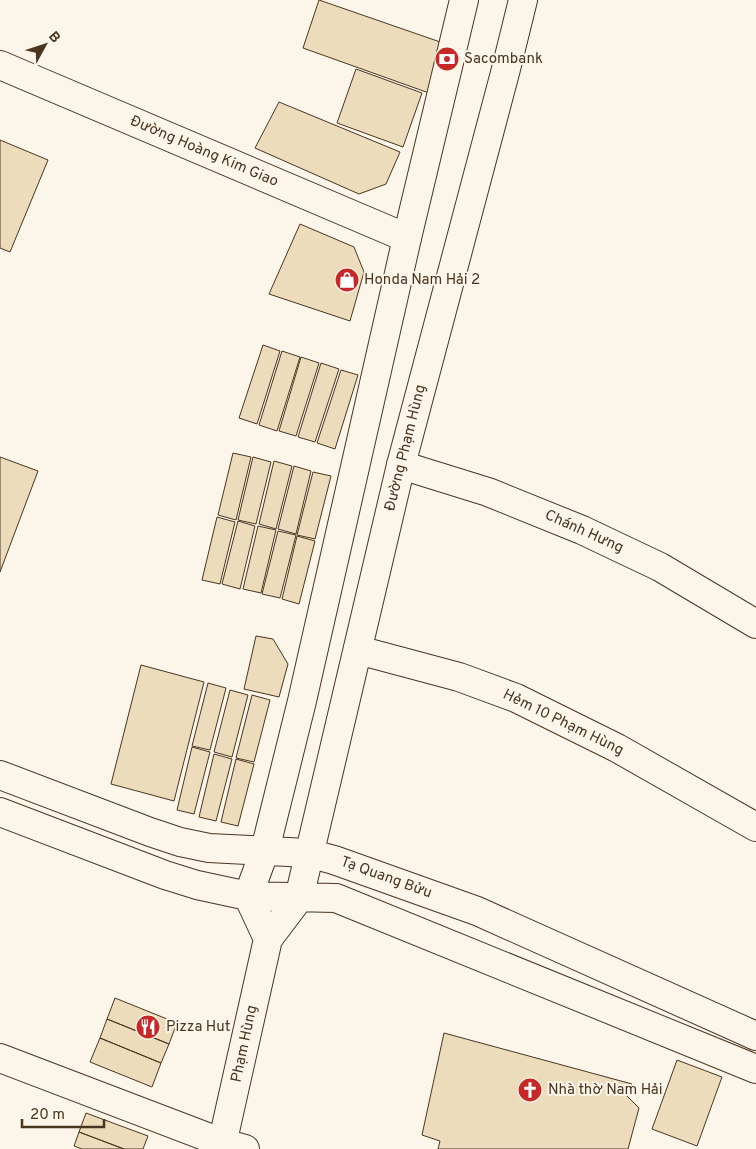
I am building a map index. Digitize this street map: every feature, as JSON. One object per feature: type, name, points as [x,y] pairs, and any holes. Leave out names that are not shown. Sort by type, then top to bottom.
[{"type":"main road","points":[[268,939],[248,896],[265,850],[304,691],[464,0]]},
{"type":"main road","name":"Đường Phạm Hùng","points":[[299,898],[308,853],[401,465],[504,79],[523,0]]},
{"type":"main road","name":"Đường Hoàng Kim Giao","points":[[0,66],[408,238]]},
{"type":"main road","name":"Chánh Hưng","points":[[401,465],[488,492],[582,530],[660,567],[756,624]]},
{"type":"main road","name":"Hẻm 10 Phạm Hùng","points":[[358,650],[459,678],[516,698],[617,748],[756,827]]},
{"type":"main road","name":"Tạ Quang Bửu","points":[[0,776],[180,842],[209,848],[308,853],[334,860],[477,911],[756,1036]]},
{"type":"main road","points":[[0,812],[165,875],[197,885],[248,896],[336,898],[756,1070]]},
{"type":"main road","name":"Phạm Hùng","points":[[230,1147],[268,939],[299,898]]},
{"type":"main road","points":[[0,1058],[230,1147]]},
{"type":"building","points":[[319,0],[446,44],[429,93],[303,48]]},
{"type":"building","points":[[356,69],[422,93],[403,147],[337,123]]},
{"type":"building","points":[[279,102],[400,152],[386,184],[359,194],[255,148]]},
{"type":"building","points":[[0,140],[48,160],[10,252],[0,248]]},
{"type":"building","points":[[300,224],[354,247],[364,272],[350,321],[269,294]]},
{"type":"building","points":[[263,345],[280,351],[257,424],[239,418]]},
{"type":"building","points":[[282,351],[300,357],[277,431],[259,425]]},
{"type":"building","points":[[301,357],[319,363],[296,436],[279,431]]},
{"type":"building","points":[[321,363],[339,369],[315,442],[298,437]]},
{"type":"building","points":[[341,370],[358,375],[335,449],[317,443]]},
{"type":"building","points":[[233,453],[251,457],[236,520],[218,515]]},
{"type":"building","points":[[0,457],[38,471],[0,572]]},
{"type":"building","points":[[253,457],[271,462],[256,524],[238,520]]},
{"type":"building","points":[[274,461],[292,466],[276,529],[259,524]]},
{"type":"building","points":[[294,466],[311,471],[296,534],[278,529]]},
{"type":"building","points":[[313,472],[331,476],[315,539],[297,535]]},
{"type":"building","points":[[217,517],[235,522],[220,584],[202,580]]},
{"type":"building","points":[[238,521],[255,526],[240,589],[222,584]]},
{"type":"building","points":[[258,526],[276,530],[261,593],[243,589]]},
{"type":"building","points":[[278,531],[296,535],[280,598],[262,594]]},
{"type":"building","points":[[297,536],[315,541],[299,604],[282,599]]},
{"type":"building","points":[[256,636],[273,639],[288,664],[279,697],[244,689]]},
{"type":"building","points":[[141,665],[204,682],[174,801],[111,784]]},
{"type":"building","points":[[208,683],[226,688],[210,750],[192,746]]},
{"type":"building","points":[[230,690],[248,695],[232,757],[214,752]]},
{"type":"building","points":[[252,695],[270,700],[254,762],[236,758]]},
{"type":"building","points":[[192,747],[210,752],[194,814],[177,810]]},
{"type":"building","points":[[214,754],[232,759],[216,821],[199,817]]},
{"type":"building","points":[[236,759],[254,764],[238,826],[221,822]]},
{"type":"building","points":[[115,998],[177,1023],[169,1044],[107,1019]]},
{"type":"building","points":[[107,1019],[169,1044],[161,1063],[100,1038]]},
{"type":"building","name":"Nhà thờ Nam Hải","points":[[444,1033],[632,1084],[626,1095],[639,1108],[628,1149],[438,1149],[440,1141],[422,1135]]},
{"type":"building","points":[[100,1038],[161,1063],[152,1087],[90,1062]]},
{"type":"building","points":[[677,1060],[722,1077],[697,1146],[652,1129]]},
{"type":"building","points":[[86,1113],[148,1136],[143,1149],[124,1149],[79,1132]]},
{"type":"building","points":[[79,1132],[124,1149],[82,1149],[74,1146]]},
{"type":"place","name":"Sacombank","points":[[447,59]]},
{"type":"place","name":"Honda Nam Hải 2","points":[[347,280]]},
{"type":"place","name":"Pizza Hut","points":[[148,1027]]},
{"type":"place","name":"Nhà thờ Nam Hải","points":[[530,1090]]}]
